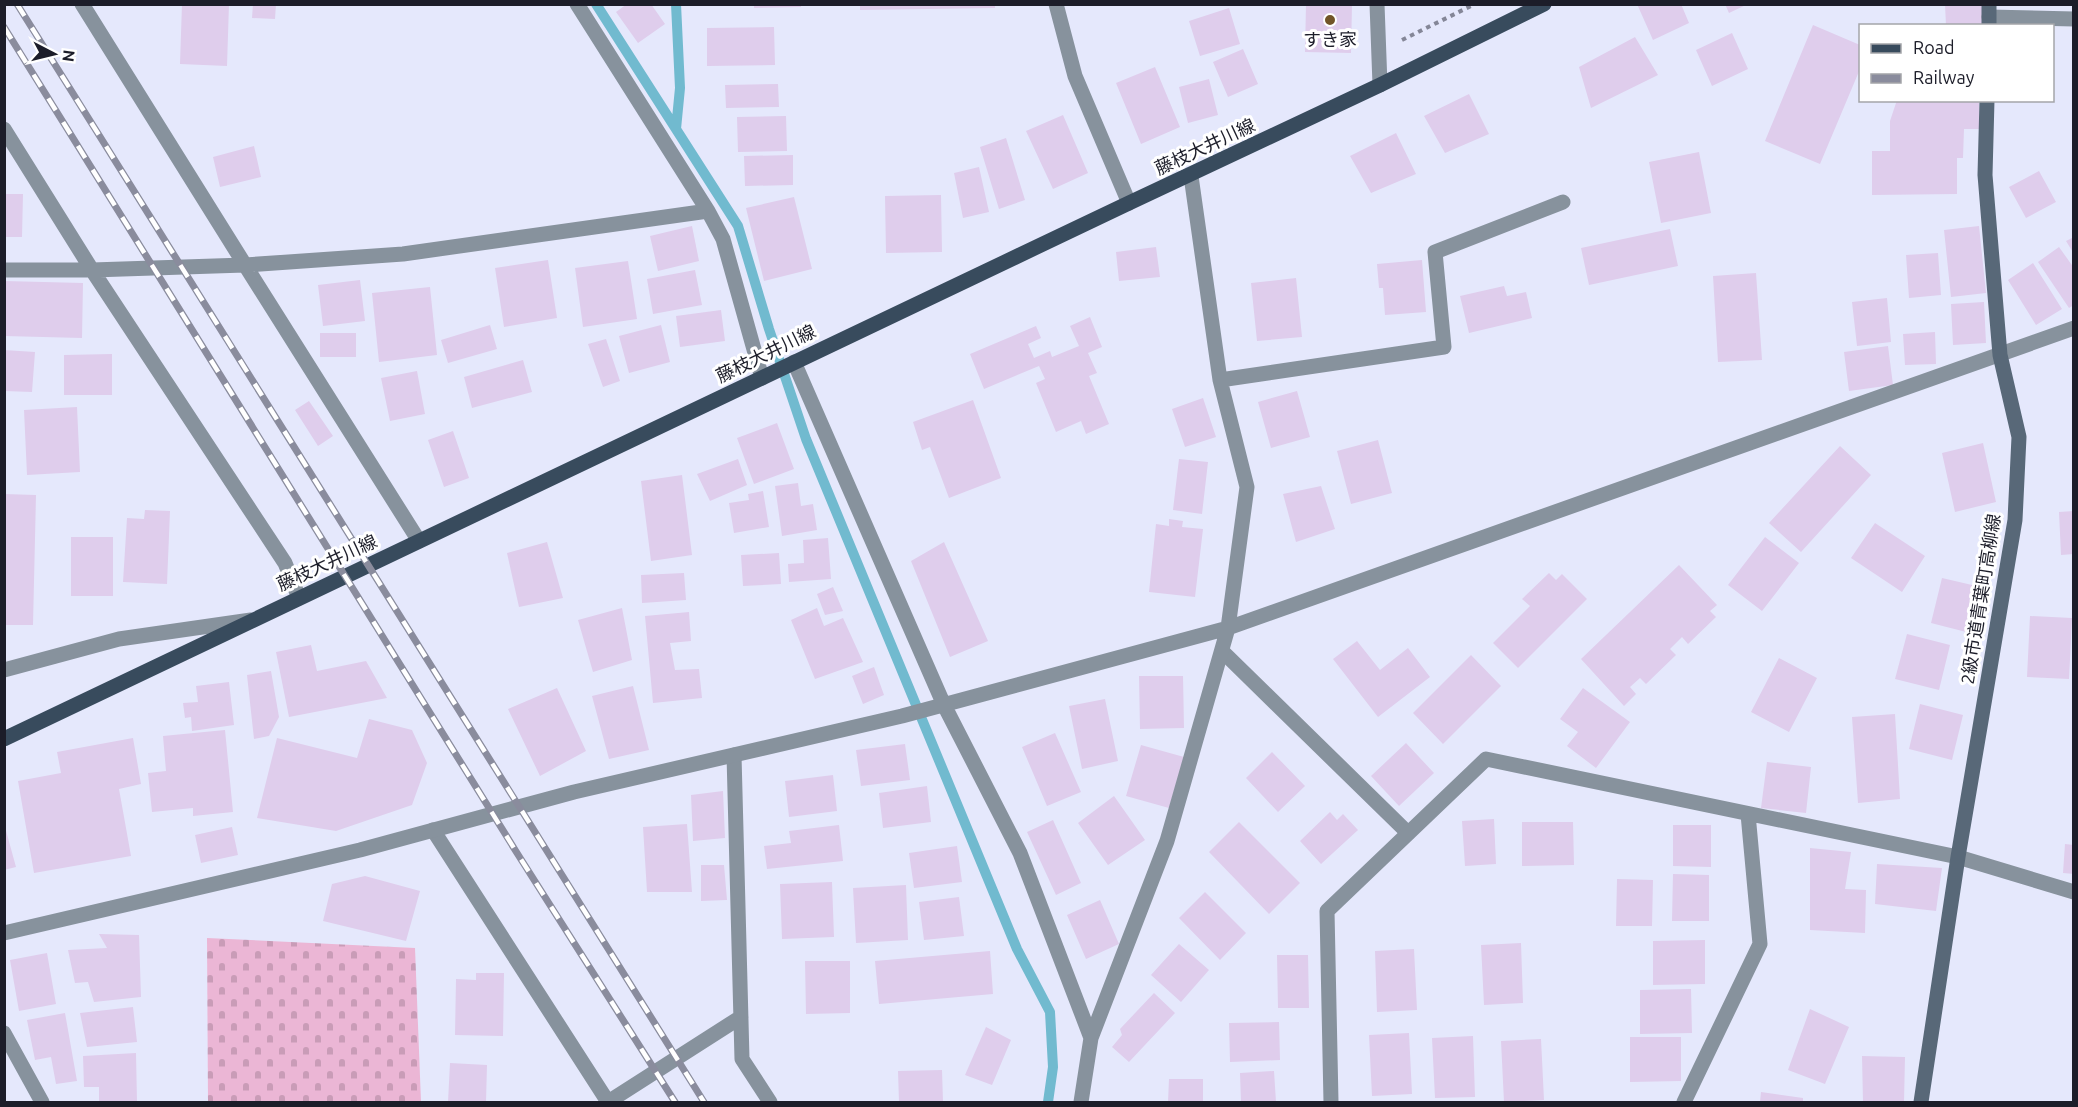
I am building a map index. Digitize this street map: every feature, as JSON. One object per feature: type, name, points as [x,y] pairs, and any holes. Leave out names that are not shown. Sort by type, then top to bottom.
[{"type":"main road","name":"藤枝大井川線","points":[[4,739],[1129,203],[1191,176],[1544,4]]},
{"type":"street","points":[[81,4],[419,541]]},
{"type":"street","points":[[577,4],[708,211],[723,239],[762,378]]},
{"type":"street","points":[[1056,4],[1075,76],[1129,203]]},
{"type":"street","points":[[1377,4],[1380,85]]},
{"type":"street","points":[[1989,16],[2073,19]]},
{"type":"street","name":"2級市道青葉町高柳線","points":[[1921,1102],[1958,857],[2015,520],[2019,437],[2000,355],[1985,175],[1987,102]]},
{"type":"street","points":[[4,129],[92,270],[285,563],[298,598]]},
{"type":"street","points":[[1081,1102],[1091,1038],[1167,841],[1222,651],[1228,628],[1247,487],[1220,380],[1191,176]]},
{"type":"street","points":[[1220,380],[1444,347],[1435,252],[1563,202]]},
{"type":"street","points":[[4,270],[92,270],[245,265],[403,254],[708,211]]},
{"type":"street","points":[[4,933],[360,850],[574,792],[902,716],[1228,628],[2073,328]]},
{"type":"street","points":[[794,362],[944,705],[1020,853],[1091,1038]]},
{"type":"street","points":[[4,670],[119,639],[253,620]]},
{"type":"street","points":[[1222,651],[1408,833]]},
{"type":"street","points":[[734,755],[742,1059],[770,1102]]},
{"type":"street","points":[[1331,1102],[1327,911],[1486,759],[1958,857],[2073,892]]},
{"type":"street","points":[[1684,1102],[1760,944],[1748,814]]},
{"type":"street","points":[[433,830],[608,1102],[741,1017]]},
{"type":"street","points":[[4,1033],[42,1102]]},
{"type":"path","points":[[1377,52],[1475,4]]},
{"type":"green space","points":[[207,938],[415,948],[421,1102],[208,1102]]},
{"type":"building","points":[[182,4],[229,4],[227,66],[180,64]]},
{"type":"building","points":[[253,4],[276,4],[275,19],[252,18]]},
{"type":"building","points":[[627,4],[651,4],[665,24],[638,43],[616,12]]},
{"type":"building","points":[[754,4],[801,4],[801,7],[754,8]]},
{"type":"building","points":[[860,4],[995,4],[995,8],[860,10]]},
{"type":"building","points":[[1306,4],[1352,4],[1351,53],[1305,52]]},
{"type":"building","points":[[1637,4],[1681,4],[1689,23],[1653,40]]},
{"type":"building","points":[[1725,4],[1748,4],[1729,13]]},
{"type":"building","points":[[1945,4],[1982,4],[1983,24],[1946,24]]},
{"type":"building","points":[[1229,8],[1240,44],[1200,56],[1189,21]]},
{"type":"building","points":[[1813,25],[1859,45],[1859,71],[1820,164],[1765,141]]},
{"type":"building","points":[[774,27],[775,65],[707,66],[707,28]]},
{"type":"building","points":[[1732,33],[1748,69],[1712,86],[1696,50]]},
{"type":"building","points":[[1635,37],[1658,75],[1591,108],[1579,67]]},
{"type":"building","points":[[1243,49],[1258,84],[1228,97],[1213,62]]},
{"type":"building","points":[[1155,67],[1180,127],[1141,144],[1116,83]]},
{"type":"building","points":[[1209,79],[1218,115],[1188,123],[1179,87]]},
{"type":"building","points":[[778,84],[779,107],[726,108],[725,85]]},
{"type":"building","points":[[1469,94],[1489,134],[1445,153],[1424,116]]},
{"type":"building","points":[[1896,102],[1979,102],[1979,129],[1964,129],[1963,158],[1957,158],[1957,194],[1872,195],[1872,151],[1890,151],[1890,121]]},
{"type":"building","points":[[1063,115],[1088,173],[1053,189],[1026,131]]},
{"type":"building","points":[[786,116],[787,151],[738,152],[737,117]]},
{"type":"building","points":[[1396,133],[1416,174],[1371,193],[1350,156]]},
{"type":"building","points":[[1006,138],[1025,200],[999,209],[980,147]]},
{"type":"building","points":[[254,146],[261,177],[220,187],[213,157]]},
{"type":"building","points":[[1699,152],[1711,213],[1661,223],[1649,162]]},
{"type":"building","points":[[793,155],[793,185],[745,186],[744,156]]},
{"type":"building","points":[[979,167],[989,212],[963,218],[954,173]]},
{"type":"building","points":[[2039,171],[2056,202],[2026,218],[2009,187]]},
{"type":"building","points":[[4,194],[23,194],[22,237],[4,237]]},
{"type":"building","points":[[941,195],[942,252],[886,253],[885,196]]},
{"type":"building","points":[[794,197],[812,269],[764,281],[746,208]]},
{"type":"building","points":[[692,226],[699,261],[658,271],[650,236]]},
{"type":"building","points":[[1979,226],[1986,293],[1951,297],[1944,230]]},
{"type":"building","points":[[1670,229],[1678,266],[1589,285],[1581,248]]},
{"type":"building","points":[[2074,237],[2074,254],[2066,241]]},
{"type":"building","points":[[1156,247],[1160,277],[1119,281],[1116,252]]},
{"type":"building","points":[[2059,247],[2074,268],[2074,305],[2069,308],[2038,262]]},
{"type":"building","points":[[1938,253],[1941,295],[1909,298],[1906,255]]},
{"type":"building","points":[[548,260],[557,318],[504,327],[495,268]]},
{"type":"building","points":[[1422,260],[1426,312],[1385,315],[1383,288],[1379,288],[1377,264]]},
{"type":"building","points":[[628,261],[637,319],[583,327],[575,268]]},
{"type":"building","points":[[2033,263],[2062,309],[2036,325],[2008,280]]},
{"type":"building","points":[[695,270],[702,305],[653,314],[647,279]]},
{"type":"building","points":[[1756,273],[1762,360],[1718,362],[1713,276]]},
{"type":"building","points":[[1296,278],[1302,337],[1257,341],[1251,283]]},
{"type":"building","points":[[360,280],[365,321],[323,326],[318,285]]},
{"type":"building","points":[[4,281],[83,283],[82,338],[4,336]]},
{"type":"building","points":[[1504,286],[1507,296],[1526,292],[1532,318],[1469,333],[1460,296]]},
{"type":"building","points":[[430,287],[437,355],[379,362],[372,293]]},
{"type":"building","points":[[1887,298],[1891,342],[1857,346],[1852,302]]},
{"type":"building","points":[[1984,302],[1986,343],[1953,345],[1951,304]]},
{"type":"building","points":[[721,310],[725,341],[680,347],[676,316]]},
{"type":"building","points":[[1090,317],[1102,347],[1088,353],[1097,373],[1089,376],[1109,424],[1086,434],[1081,421],[1056,432],[1036,383],[1045,379],[1039,366],[984,389],[970,354],[1036,326],[1041,338],[1028,344],[1034,358],[1050,351],[1052,357],[1079,346],[1070,326]]},
{"type":"building","points":[[490,325],[497,349],[448,363],[441,340]]},
{"type":"building","points":[[661,325],[670,362],[629,373],[619,336]]},
{"type":"building","points":[[1935,332],[1936,364],[1905,365],[1903,334]]},
{"type":"building","points":[[320,333],[356,333],[356,357],[320,357]]},
{"type":"building","points":[[606,339],[620,381],[603,387],[588,344]]},
{"type":"building","points":[[1888,346],[1893,385],[1849,391],[1844,352]]},
{"type":"building","points":[[4,350],[35,352],[32,392],[4,391]]},
{"type":"building","points":[[112,354],[112,395],[64,395],[64,355]]},
{"type":"building","points":[[523,360],[532,392],[472,408],[464,377]]},
{"type":"building","points":[[417,371],[425,414],[390,421],[381,378]]},
{"type":"building","points":[[1297,391],[1310,437],[1271,448],[1258,402]]},
{"type":"building","points":[[1203,398],[1216,437],[1185,447],[1172,409]]},
{"type":"building","points":[[973,400],[1001,478],[949,498],[930,447],[922,450],[913,422]]},
{"type":"building","points":[[309,401],[333,436],[318,446],[295,410]]},
{"type":"building","points":[[77,407],[80,472],[27,475],[24,410]]},
{"type":"building","points":[[777,423],[794,469],[754,484],[737,438]]},
{"type":"building","points":[[453,431],[469,478],[444,487],[428,440]]},
{"type":"building","points":[[1378,440],[1392,493],[1351,504],[1337,451]]},
{"type":"building","points":[[1983,443],[1996,502],[1955,512],[1942,453]]},
{"type":"building","points":[[1840,446],[1871,475],[1801,552],[1769,523]]},
{"type":"building","points":[[738,459],[747,485],[710,501],[697,474]]},
{"type":"building","points":[[1179,459],[1208,462],[1202,514],[1173,510]]},
{"type":"building","points":[[682,475],[692,555],[651,561],[641,481]]},
{"type":"building","points":[[798,483],[801,506],[813,504],[817,530],[782,536],[775,486]]},
{"type":"building","points":[[1321,486],[1335,529],[1296,542],[1283,494]]},
{"type":"building","points":[[763,491],[769,527],[734,533],[729,503],[749,500],[748,494]]},
{"type":"building","points":[[4,494],[36,495],[33,625],[4,625]]},
{"type":"building","points":[[145,510],[170,511],[167,584],[123,582],[127,518],[144,519]]},
{"type":"building","points":[[2074,511],[2074,554],[2061,555],[2059,512]]},
{"type":"building","points":[[1169,519],[1183,521],[1182,527],[1203,529],[1195,597],[1149,592],[1156,524],[1169,526]]},
{"type":"building","points":[[1875,523],[1925,556],[1902,592],[1851,558]]},
{"type":"building","points":[[71,537],[113,537],[113,596],[71,596]]},
{"type":"building","points":[[1765,537],[1799,563],[1762,611],[1728,585]]},
{"type":"building","points":[[828,538],[831,579],[789,582],[788,564],[804,563],[803,540]]},
{"type":"building","points":[[547,542],[563,598],[519,607],[507,553]]},
{"type":"building","points":[[944,542],[988,641],[950,657],[911,561]]},
{"type":"building","points":[[779,553],[781,584],[743,586],[741,555]]},
{"type":"building","points":[[1679,565],[1717,605],[1710,611],[1716,617],[1688,644],[1682,637],[1670,649],[1676,655],[1646,684],[1640,678],[1630,687],[1636,694],[1624,706],[1581,659]]},
{"type":"building","points":[[684,573],[686,600],[642,603],[641,575]]},
{"type":"building","points":[[1549,573],[1556,580],[1562,574],[1587,599],[1518,668],[1493,643],[1530,606],[1522,599]]},
{"type":"building","points":[[1942,578],[1985,588],[1974,634],[1931,623]]},
{"type":"building","points":[[833,587],[843,611],[825,615],[817,594]]},
{"type":"building","points":[[622,608],[632,660],[593,672],[578,620]]},
{"type":"building","points":[[817,608],[824,626],[843,618],[863,662],[815,679],[791,620]]},
{"type":"building","points":[[689,612],[691,641],[670,643],[675,670],[699,669],[702,698],[653,703],[645,616]]},
{"type":"building","points":[[2030,616],[2072,618],[2069,679],[2027,677]]},
{"type":"building","points":[[1907,634],[1950,645],[1939,690],[1895,679]]},
{"type":"building","points":[[1357,641],[1380,670],[1408,648],[1430,677],[1378,717],[1333,659]]},
{"type":"building","points":[[311,645],[317,671],[366,661],[387,698],[289,717],[276,652]]},
{"type":"building","points":[[1471,655],[1501,686],[1443,744],[1413,713]]},
{"type":"building","points":[[1779,658],[1817,678],[1789,732],[1751,712]]},
{"type":"building","points":[[874,667],[884,695],[863,704],[852,676]]},
{"type":"building","points":[[271,671],[279,717],[269,736],[254,739],[247,675]]},
{"type":"building","points":[[1139,676],[1183,676],[1184,728],[1140,729]]},
{"type":"building","points":[[229,682],[234,725],[192,731],[191,717],[185,718],[183,703],[198,702],[196,686]]},
{"type":"building","points":[[633,686],[649,750],[609,759],[592,696]]},
{"type":"building","points":[[557,688],[586,751],[540,776],[508,709]]},
{"type":"building","points":[[1583,688],[1630,722],[1596,768],[1567,746],[1578,732],[1560,719]]},
{"type":"building","points":[[1105,699],[1118,761],[1082,769],[1069,706]]},
{"type":"building","points":[[1920,704],[1963,715],[1952,760],[1909,749]]},
{"type":"building","points":[[1895,714],[1900,799],[1858,803],[1852,717]]},
{"type":"building","points":[[369,719],[412,730],[427,763],[412,805],[336,831],[257,818],[277,738],[357,758]]},
{"type":"building","points":[[225,730],[233,812],[193,816],[193,808],[152,812],[148,773],[166,771],[163,736]]},
{"type":"building","points":[[1055,733],[1081,792],[1047,806],[1022,747]]},
{"type":"building","points":[[133,738],[141,784],[119,789],[131,856],[34,873],[18,781],[61,773],[57,752]]},
{"type":"building","points":[[1406,743],[1434,773],[1399,806],[1371,776]]},
{"type":"building","points":[[905,744],[910,780],[861,786],[856,750]]},
{"type":"building","points":[[1141,745],[1184,757],[1169,808],[1126,796]]},
{"type":"building","points":[[1272,752],[1305,786],[1278,812],[1246,778]]},
{"type":"building","points":[[1767,762],[1811,767],[1806,813],[1761,808]]},
{"type":"building","points":[[833,775],[837,811],[789,817],[785,781]]},
{"type":"building","points":[[927,786],[931,822],[883,828],[879,793]]},
{"type":"building","points":[[723,791],[725,838],[693,841],[691,795]]},
{"type":"building","points":[[1114,796],[1145,840],[1108,865],[1078,823]]},
{"type":"building","points":[[1330,812],[1337,820],[1343,814],[1358,830],[1321,864],[1300,841]]},
{"type":"building","points":[[1494,819],[1496,864],[1465,866],[1462,821]]},
{"type":"building","points":[[1053,820],[1081,883],[1056,895],[1027,832]]},
{"type":"building","points":[[1239,822],[1300,883],[1269,914],[1209,852]]},
{"type":"building","points":[[1522,822],[1573,822],[1574,865],[1522,866]]},
{"type":"building","points":[[687,824],[692,892],[647,892],[643,827]]},
{"type":"building","points":[[839,825],[843,861],[767,869],[764,846],[791,843],[789,831]]},
{"type":"building","points":[[1673,825],[1711,825],[1711,867],[1673,866]]},
{"type":"building","points":[[232,827],[238,855],[201,863],[195,835]]},
{"type":"building","points":[[4,828],[16,867],[4,870]]},
{"type":"building","points":[[2065,844],[2074,845],[2074,874],[2063,873]]},
{"type":"building","points":[[957,846],[962,882],[914,888],[909,853]]},
{"type":"building","points":[[1810,848],[1851,852],[1845,889],[1866,890],[1865,933],[1810,930]]},
{"type":"building","points":[[1877,864],[1942,868],[1936,911],[1875,904]]},
{"type":"building","points":[[701,865],[724,865],[727,900],[701,901]]},
{"type":"building","points":[[1673,874],[1709,875],[1709,921],[1672,921]]},
{"type":"building","points":[[365,876],[420,891],[406,941],[323,921],[332,884]]},
{"type":"building","points":[[1617,879],[1653,880],[1652,926],[1616,926]]},
{"type":"building","points":[[832,882],[834,937],[782,939],[780,884]]},
{"type":"building","points":[[906,885],[908,940],[856,943],[853,888]]},
{"type":"building","points":[[1205,892],[1246,933],[1220,960],[1179,918]]},
{"type":"building","points":[[959,897],[964,936],[924,940],[919,902]]},
{"type":"building","points":[[1100,900],[1119,944],[1086,959],[1067,915]]},
{"type":"building","points":[[99,934],[139,935],[141,997],[94,1002],[88,982],[75,983],[68,950],[107,948]]},
{"type":"building","points":[[1705,940],[1705,984],[1653,985],[1653,941]]},
{"type":"building","points":[[1521,943],[1523,1003],[1484,1005],[1481,945]]},
{"type":"building","points":[[1179,944],[1209,970],[1181,1002],[1151,975]]},
{"type":"building","points":[[1414,949],[1417,1010],[1377,1012],[1375,951]]},
{"type":"building","points":[[990,951],[993,994],[879,1004],[875,961]]},
{"type":"building","points":[[47,953],[56,1004],[19,1011],[10,960]]},
{"type":"building","points":[[1277,955],[1308,955],[1309,1008],[1278,1008]]},
{"type":"building","points":[[805,961],[850,961],[850,1013],[806,1014]]},
{"type":"building","points":[[476,973],[504,973],[503,1036],[455,1035],[456,979],[476,980]]},
{"type":"building","points":[[1691,989],[1692,1033],[1640,1034],[1640,990]]},
{"type":"building","points":[[1154,993],[1175,1013],[1129,1062],[1112,1047],[1122,1035],[1120,1029]]},
{"type":"building","points":[[133,1007],[137,1042],[87,1047],[80,1013]]},
{"type":"building","points":[[1810,1009],[1849,1027],[1825,1084],[1788,1070]]},
{"type":"building","points":[[65,1013],[77,1081],[56,1084],[51,1057],[35,1060],[27,1020]]},
{"type":"building","points":[[1279,1022],[1280,1060],[1230,1062],[1229,1023]]},
{"type":"building","points":[[986,1027],[1011,1040],[992,1085],[965,1075]]},
{"type":"building","points":[[1409,1033],[1412,1094],[1372,1096],[1369,1035]]},
{"type":"building","points":[[1473,1036],[1475,1097],[1435,1098],[1432,1038]]},
{"type":"building","points":[[1630,1037],[1681,1037],[1681,1081],[1630,1082]]},
{"type":"building","points":[[1541,1039],[1544,1100],[1504,1102],[1501,1041]]},
{"type":"building","points":[[136,1053],[137,1102],[99,1102],[99,1087],[84,1087],[83,1056]]},
{"type":"building","points":[[1862,1056],[1905,1057],[1904,1102],[1863,1102]]},
{"type":"building","points":[[450,1063],[487,1065],[486,1102],[448,1102]]},
{"type":"building","points":[[942,1070],[943,1102],[899,1102],[898,1071]]},
{"type":"building","points":[[1274,1071],[1276,1102],[1241,1102],[1240,1073]]},
{"type":"building","points":[[1169,1079],[1203,1079],[1203,1102],[1168,1102]]},
{"type":"building","points":[[1761,1092],[1803,1098],[1803,1102],[1760,1102]]},
{"type":"waterway","points":[[596,4],[738,226],[806,439],[1017,949],[1050,1012],[1053,1067],[1048,1102]]},
{"type":"waterway","points":[[676,4],[680,88],[676,129]]},
{"type":"railway","points":[[17,4],[704,1102]]},
{"type":"railway","points":[[4,27],[517,853],[675,1102]]},
{"type":"place","name":"すき家","points":[[1330,20]]}]
